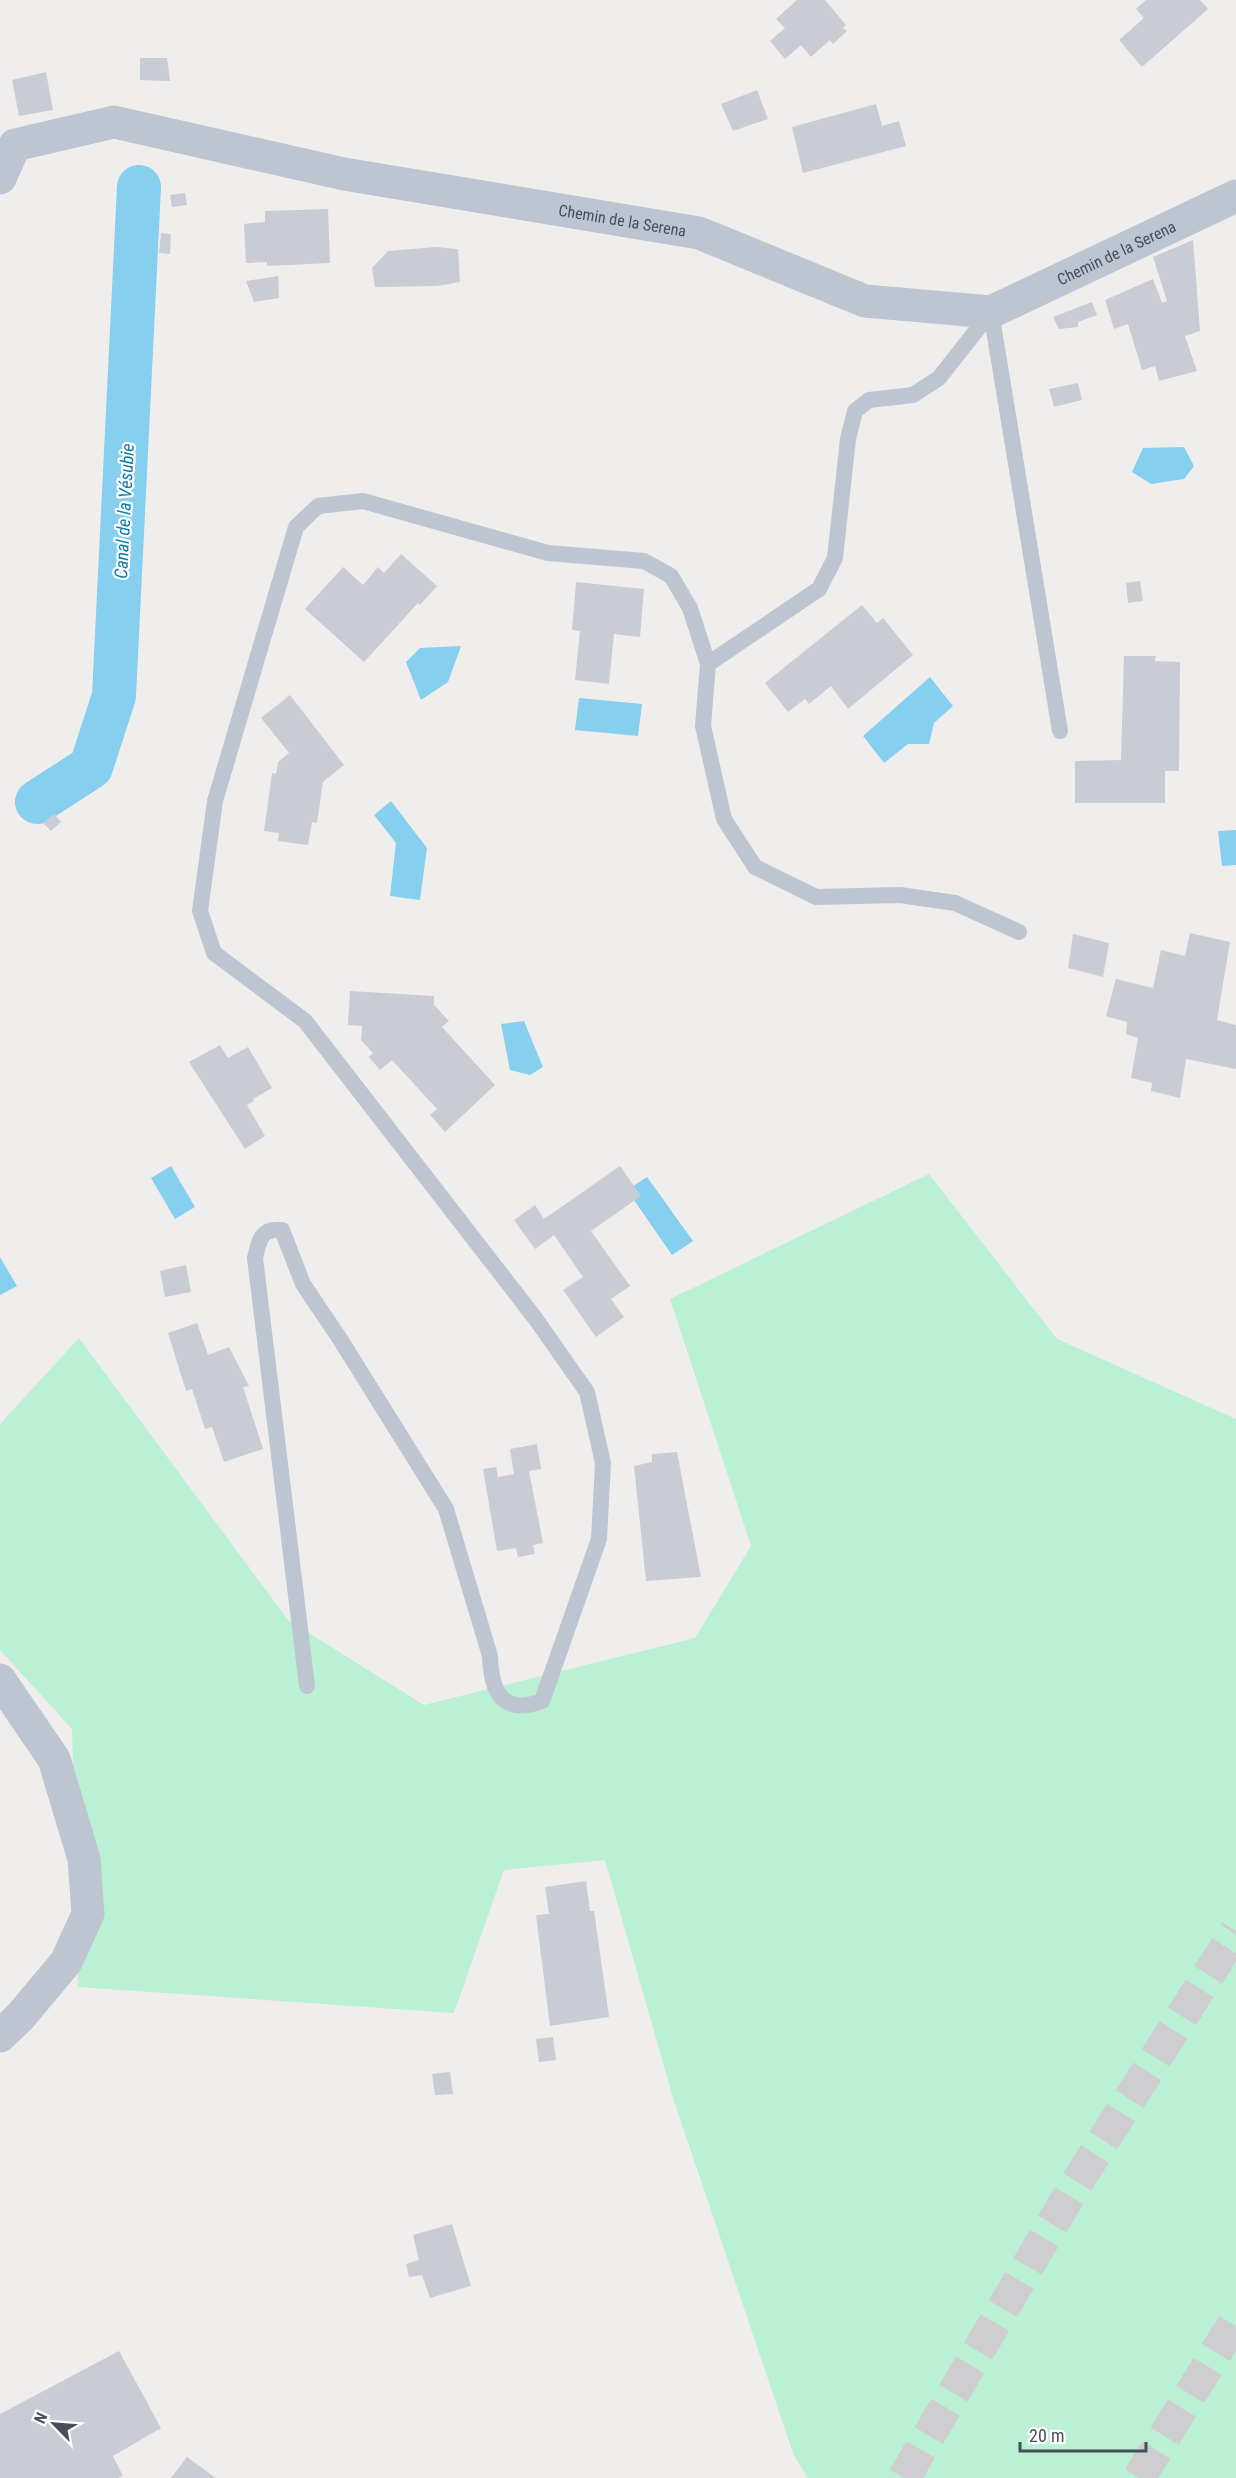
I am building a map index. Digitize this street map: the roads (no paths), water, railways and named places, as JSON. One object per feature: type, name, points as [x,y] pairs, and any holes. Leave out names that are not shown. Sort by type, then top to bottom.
[{"type":"street","name":"Chemin de la Serena","points":[[0,178],[15,145],[114,122],[344,174],[699,233],[865,301],[991,312],[1236,196]]},
{"type":"street","points":[[0,1680],[54,1759],[84,1859],[88,1914],[66,1962],[20,2017],[0,2036]]},
{"type":"lane","points":[[708,664],[819,589],[835,558],[848,439],[855,411],[869,400],[913,395],[939,378],[991,312]]},
{"type":"lane","points":[[991,312],[1060,731]]},
{"type":"lane","points":[[307,1686],[255,1258],[262,1235],[271,1229],[282,1230],[303,1284],[446,1509],[490,1656],[490,1679],[498,1695],[510,1704],[528,1707],[542,1701],[599,1539],[603,1463],[587,1392],[535,1318],[305,1021],[214,953],[200,912],[215,801],[296,527],[318,506],[363,501],[548,553],[644,561],[671,576],[690,608],[708,664],[703,726],[724,819],[755,867],[816,897],[900,895],[955,903],[1018,932]]},
{"type":"water","points":[[1184,447],[1194,466],[1184,479],[1151,484],[1132,472],[1143,448]]},
{"type":"water","points":[[461,646],[448,682],[421,700],[406,662],[420,648]]},
{"type":"water","points":[[930,677],[953,706],[934,723],[929,744],[908,744],[884,763],[863,736]]},
{"type":"water","points":[[579,698],[642,704],[638,736],[575,730]]},
{"type":"water","points":[[391,801],[427,848],[420,900],[390,896],[396,843],[374,815]]},
{"type":"water","points":[[1236,830],[1236,865],[1222,866],[1218,831]]},
{"type":"water","points":[[524,1021],[543,1067],[530,1075],[510,1070],[501,1024]]},
{"type":"water","points":[[171,1166],[195,1207],[175,1219],[151,1178]]},
{"type":"water","points":[[647,1177],[693,1241],[672,1255],[627,1190]]},
{"type":"water","points":[[0,1257],[17,1286],[0,1295]]},
{"type":"waterway","name":"Canal de la Vésubie","points":[[37,802],[91,767],[114,696],[139,187]]},
{"type":"tunnel","points":[[904,2478],[1074,2187],[1236,1931]]},
{"type":"tunnel","points":[[1139,2478],[1236,2320]]}]
